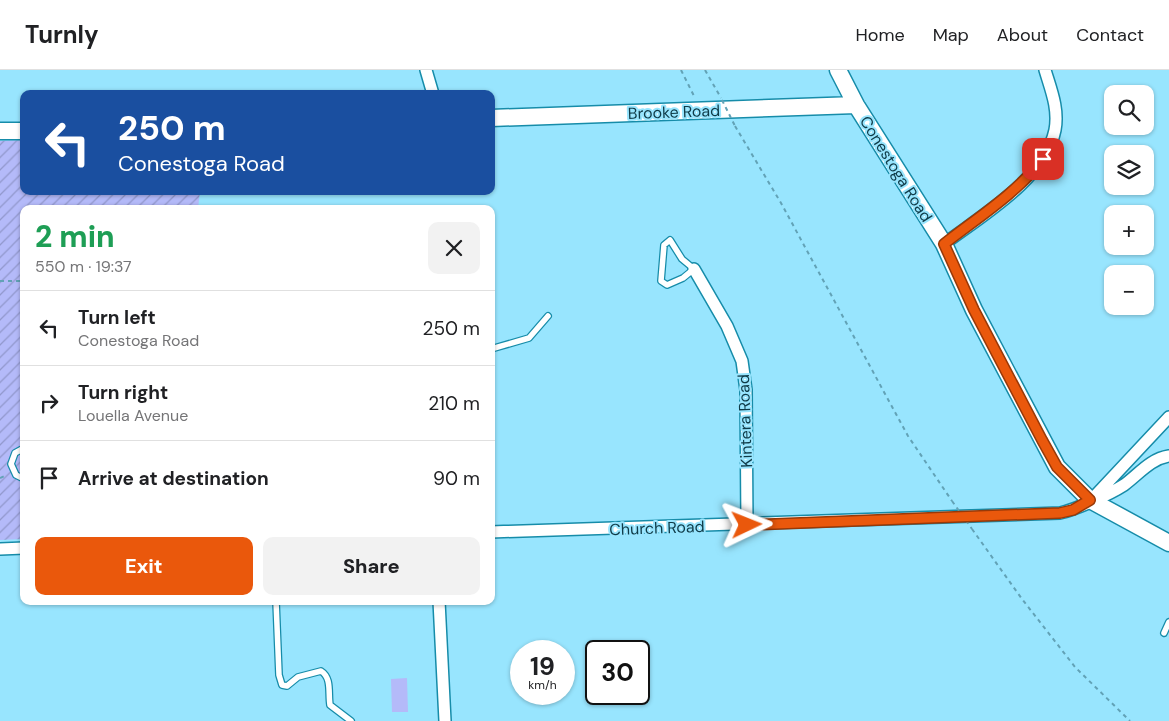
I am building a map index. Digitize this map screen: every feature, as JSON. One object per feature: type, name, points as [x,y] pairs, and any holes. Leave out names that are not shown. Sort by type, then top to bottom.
[{"type":"main road","name":"Conestoga Road","points":[[838,70],[856,105],[944,244],[974,310],[1057,467],[1090,500],[1169,543]]},
{"type":"main road","name":"Brooke Road","points":[[495,118],[702,112],[856,105]]},
{"type":"main road","points":[[0,131],[20,131]]},
{"type":"street","points":[[426,70],[432,90]]},
{"type":"street","points":[[944,244],[1006,196],[1035,170],[1043,159],[1055,130],[1056,117],[1054,100],[1045,70]]},
{"type":"street","name":"Kintera Road","points":[[694,270],[727,326],[742,361],[746,390],[747,525]]},
{"type":"street","points":[[1090,500],[1169,417]]},
{"type":"street","name":"Church Road","points":[[495,532],[747,525],[1060,513],[1073,510],[1090,500],[1122,486],[1158,458],[1169,456]]},
{"type":"street","points":[[0,549],[20,548]]},
{"type":"street","points":[[440,605],[445,721]]},
{"type":"lane","points":[[670,240],[682,259],[694,270],[671,285],[661,281],[662,255],[666,242],[670,240]]},
{"type":"lane","points":[[495,347],[529,338],[548,316]]},
{"type":"lane","points":[[20,451],[13,457],[11,464],[13,472],[20,476]]},
{"type":"lane","points":[[276,605],[279,675],[282,685],[287,686],[298,677],[321,670],[326,674],[329,682],[330,705],[351,721]]},
{"type":"lane","points":[[1164,633],[1169,622]]},
{"type":"path","points":[[681,70],[702,112]]},
{"type":"path","points":[[705,70],[735,126],[782,203],[908,436],[1022,600],[1075,666],[1130,721]]},
{"type":"path","points":[[0,281],[20,281]]},
{"type":"path","points":[[0,478],[13,472]]},
{"type":"shaded area","points":[[20,140],[20,195],[200,195],[198,205],[20,205],[20,539],[0,540],[0,141]]},
{"type":"shaded area","points":[[407,678],[408,712],[392,712],[391,679]]},
{"type":"route","points":[[747,525],[1060,513],[1073,510],[1090,500],[1057,467],[974,310],[944,244],[1006,196],[1035,170],[1043,159]]}]
